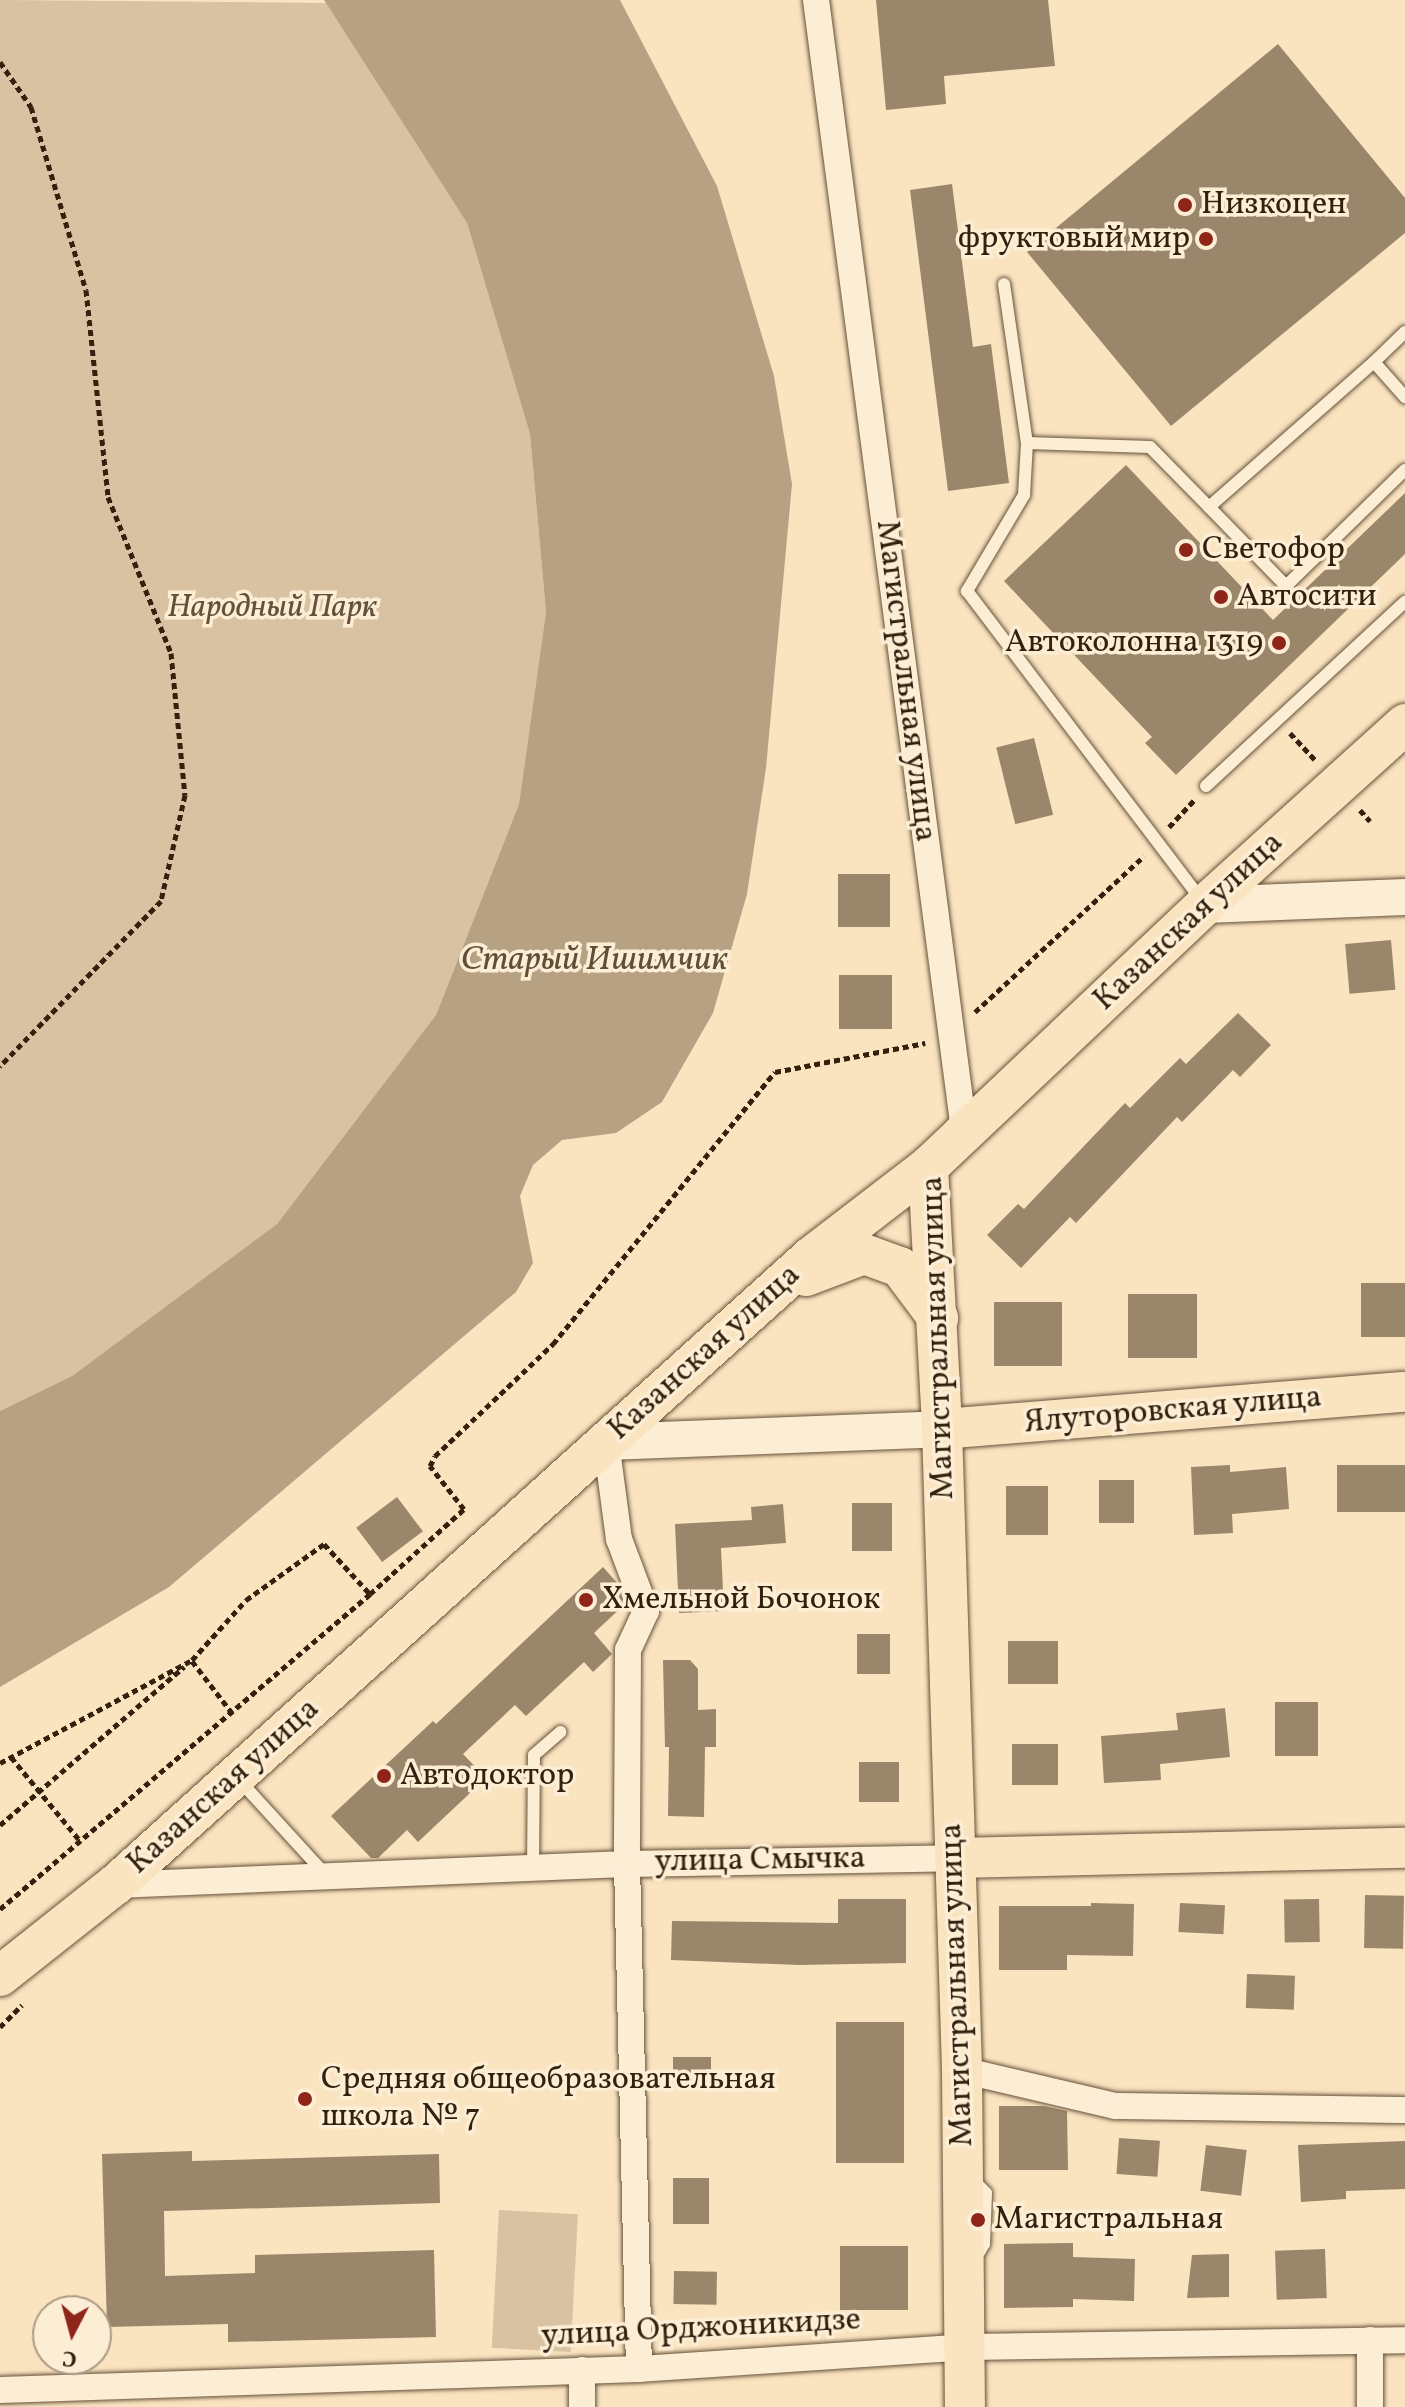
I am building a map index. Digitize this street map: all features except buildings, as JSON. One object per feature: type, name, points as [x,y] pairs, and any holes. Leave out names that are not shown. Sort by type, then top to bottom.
[{"type":"main road","name":"Казанская улица","points":[[0,1976],[115,1885],[811,1257],[928,1167],[1205,905],[1405,724]]},
{"type":"main road","name":"Магистральная улица","points":[[928,1167],[938,1318],[962,2070],[967,2347],[965,2407]]},
{"type":"main road","points":[[777,1287],[864,1254],[900,1267],[938,1318]]},
{"type":"main road","name":"Ялуторовская улица","points":[[942,1429],[1405,1392]]},
{"type":"main road","name":"улица Смычка","points":[[955,1858],[1405,1848]]},
{"type":"street","name":"Магистральная улица","points":[[816,0],[963,1122],[928,1167]]},
{"type":"street","points":[[1205,905],[1405,897]]},
{"type":"street","points":[[639,2369],[627,1864],[628,1650],[646,1611],[619,1539],[606,1442],[942,1429]]},
{"type":"street","name":"улица Смычка","points":[[115,1885],[627,1864],[955,1858]]},
{"type":"street","points":[[962,2070],[1115,2106],[1405,2110]]},
{"type":"street","points":[[1370,2340],[1370,2407]]},
{"type":"street","name":"улица Орджоникидзе","points":[[0,2390],[164,2397],[967,2347],[1405,2340]]},
{"type":"street","points":[[582,2370],[582,2407]]},
{"type":"lane","points":[[1004,284],[1027,443],[1024,495],[967,591],[1205,905]]},
{"type":"lane","points":[[1209,507],[1405,332]]},
{"type":"lane","points":[[1374,362],[1405,397]]},
{"type":"lane","points":[[1027,443],[1150,447],[1286,586],[1405,470]]},
{"type":"lane","points":[[1206,786],[1405,602]]},
{"type":"lane","points":[[533,1868],[534,1755],[560,1732]]},
{"type":"lane","points":[[235,1776],[327,1876]]},
{"type":"path","points":[[0,62],[31,107],[86,290],[108,497],[171,653],[185,795],[161,901],[0,1066]]},
{"type":"path","points":[[0,1909],[232,1713],[464,1509],[430,1466],[435,1456],[553,1344],[775,1072],[952,1036],[1157,841],[1206,786]]},
{"type":"path","points":[[0,1825],[192,1660],[246,1600],[324,1544],[370,1594]]},
{"type":"path","points":[[192,1660],[232,1713]]},
{"type":"path","points":[[0,1763],[192,1660]]},
{"type":"path","points":[[11,1757],[81,1842]]},
{"type":"green space","name":"Народный Парк","points":[[0,0],[326,3],[467,223],[530,434],[546,612],[519,804],[436,1015],[277,1224],[72,1376],[0,1411]]},
{"type":"green space","points":[[499,2210],[578,2214],[571,2352],[492,2348]]},
{"type":"water","name":"Старый Ишимчик","points":[[324,0],[620,0],[717,186],[774,376],[792,484],[766,768],[747,894],[713,1013],[662,1102],[616,1133],[562,1140],[533,1165],[520,1196],[533,1263],[516,1292],[169,1587],[0,1687],[0,1411],[72,1376],[277,1224],[436,1015],[519,804],[546,612],[530,434],[467,223]]},
{"type":"place","name":"Низкоцен","points":[[1185,205]]},
{"type":"place","name":"фруктовый мир","points":[[1206,239]]},
{"type":"place","name":"Светофор","points":[[1186,550]]},
{"type":"place","name":"Автосити","points":[[1221,597]]},
{"type":"place","name":"Автоколонна 1319","points":[[1279,643]]},
{"type":"place","name":"Хмельной Бочонок","points":[[586,1600]]},
{"type":"place","name":"Автодоктор","points":[[384,1776]]},
{"type":"place","name":"Средняя общеобразовательная школа № 7","points":[[305,2099]]},
{"type":"place","name":"Магистральная","points":[[978,2220]]}]
